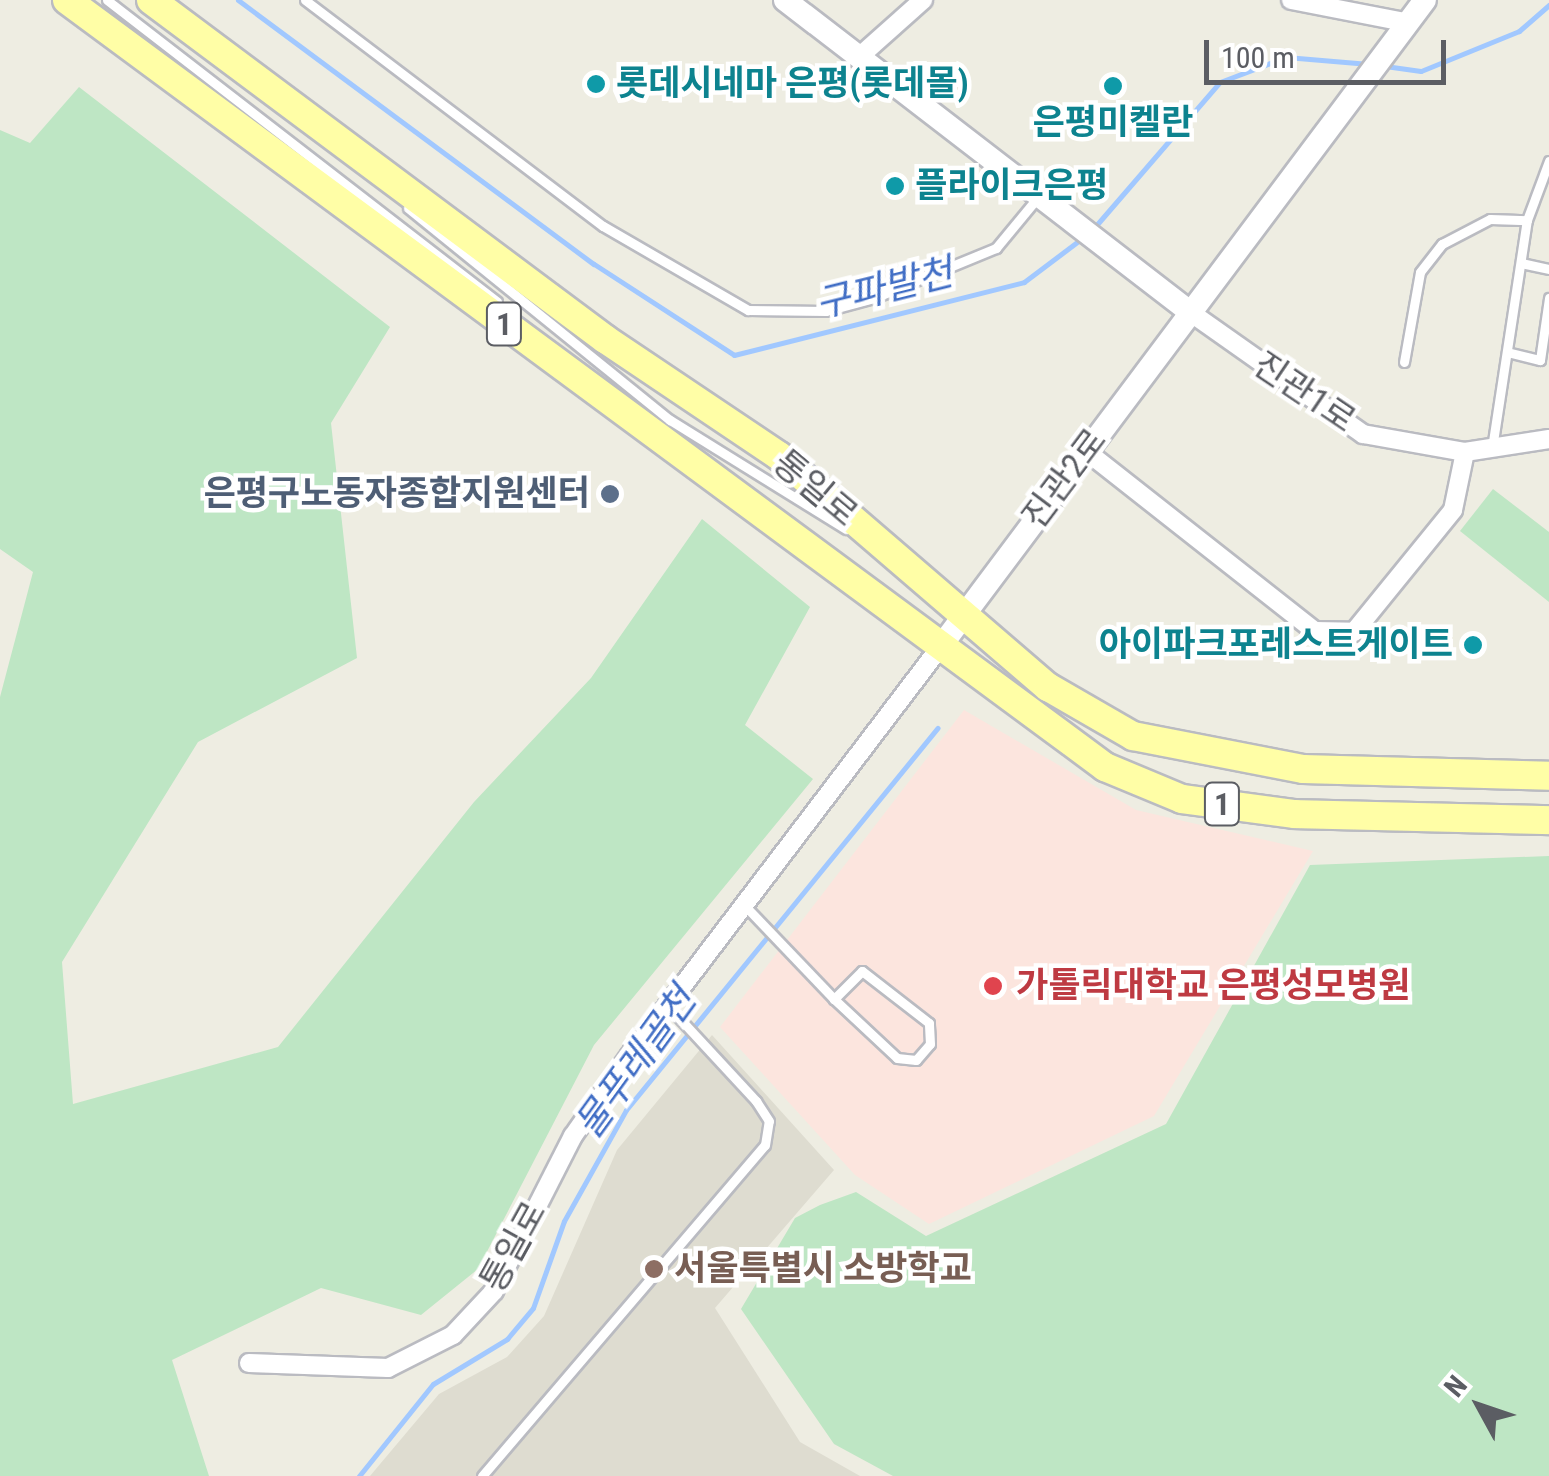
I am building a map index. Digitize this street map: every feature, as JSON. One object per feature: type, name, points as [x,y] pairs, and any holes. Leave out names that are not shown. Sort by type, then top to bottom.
[{"type":"main road","name":"통일로","points":[[67,0],[452,292],[562,361],[1105,767],[1182,799],[1296,814],[1549,818]]},
{"type":"main road","name":"통일로","points":[[151,0],[378,171],[779,456],[961,617],[1048,687],[1178,751],[1303,769],[1549,776]]},
{"type":"street","points":[[785,0],[1190,312]]},
{"type":"street","points":[[860,56],[923,0]]},
{"type":"street","points":[[1291,0],[1404,22],[1424,0]]},
{"type":"street","name":"진관2로","points":[[941,646],[1352,87],[1404,22]]},
{"type":"street","name":"진관1로","points":[[1190,312],[1363,434],[1465,452],[1492,451],[1549,438]]},
{"type":"street","points":[[1086,451],[1315,631],[1354,632],[1454,510],[1465,452]]},
{"type":"street","name":"통일로","points":[[249,1363],[388,1368],[453,1335],[494,1291],[573,1136],[668,1006],[753,913],[941,646]]},
{"type":"lane","points":[[108,0],[380,202],[562,361]]},
{"type":"lane","points":[[305,0],[603,226],[748,310],[826,311],[874,298],[996,248],[1040,195]]},
{"type":"lane","points":[[1492,451],[1527,220],[1549,161]]},
{"type":"lane","points":[[1404,362],[1420,272],[1442,244],[1490,218],[1527,220]]},
{"type":"lane","points":[[1521,263],[1549,269]]},
{"type":"lane","points":[[1507,352],[1540,360],[1549,298]]},
{"type":"lane","points":[[753,913],[801,958],[834,999],[897,1058],[916,1060],[930,1044],[930,1023],[862,970],[834,999]]},
{"type":"lane","points":[[482,1476],[766,1145],[768,1121],[668,1006]]},
{"type":"shaded area","name":"가톨릭대학교 은평성모병원","points":[[964,710],[1136,810],[1313,851],[1154,1116],[929,1224],[855,1175],[720,1027]]},
{"type":"shaded area","name":"서울특별시 소방학교","points":[[712,1035],[834,1170],[715,1308],[800,1442],[860,1476],[370,1476],[439,1394],[507,1357],[544,1316],[617,1150]]},
{"type":"green space","points":[[79,87],[390,327],[331,423],[357,658],[198,742],[62,962],[73,1104],[278,1047],[474,802],[591,678],[702,519],[810,607],[745,725],[813,779],[594,1045],[478,1269],[421,1315],[321,1288],[172,1360],[209,1476],[0,1476],[0,697],[33,572],[0,549],[0,130],[30,143]]},
{"type":"green space","points":[[1493,489],[1549,532],[1549,602],[1460,531]]},
{"type":"green space","points":[[1549,856],[1549,1476],[893,1476],[834,1444],[741,1309],[795,1218],[820,1205],[856,1192],[926,1236],[1166,1124],[1310,865]]},
{"type":"waterway","name":"구파발천","points":[[238,0],[594,264],[734,355],[1024,282],[1085,236]]},
{"type":"waterway","name":"구파발천","points":[[1385,66],[1421,71],[1519,31],[1549,5]]},
{"type":"waterway","name":"구파발천","points":[[1093,229],[1220,82],[1286,57],[1369,64]]},
{"type":"waterway","name":"물푸레골천","points":[[359,1476],[433,1384],[507,1339],[533,1308],[564,1221],[626,1110],[938,728]]},
{"type":"place","name":"롯데시네마 은평(롯데몰)","points":[[596,84]]},
{"type":"place","name":"은평미켈란","points":[[1113,86]]},
{"type":"place","name":"플라이크은평","points":[[895,186]]},
{"type":"place","name":"은평구노동자종합지원센터","points":[[610,494]]},
{"type":"place","name":"아이파크포레스트게이트","points":[[1473,645]]},
{"type":"place","name":"가톨릭대학교 은평성모병원","points":[[993,986]]},
{"type":"place","name":"서울특별시 소방학교","points":[[654,1269]]}]
